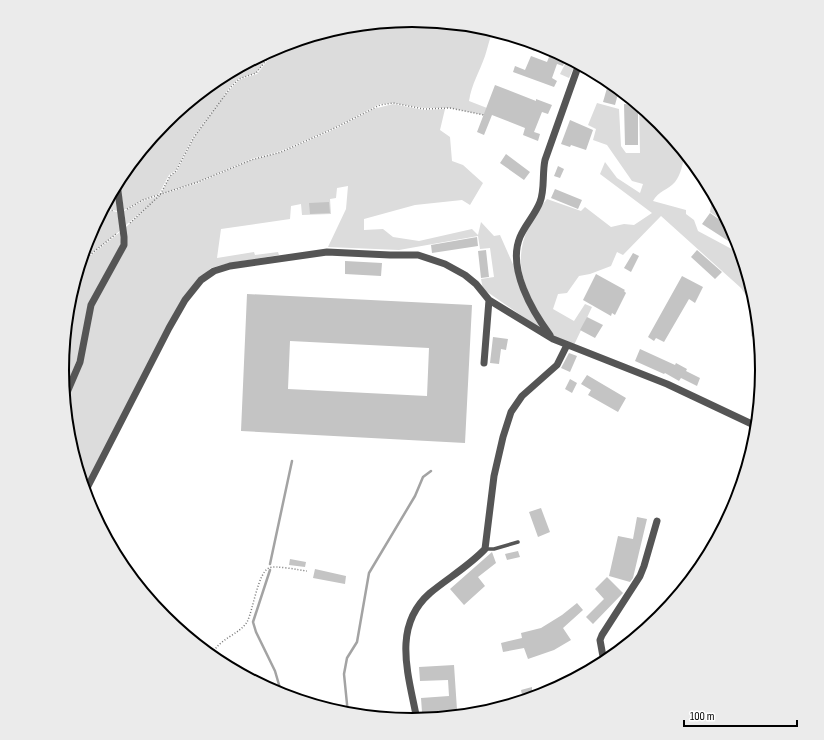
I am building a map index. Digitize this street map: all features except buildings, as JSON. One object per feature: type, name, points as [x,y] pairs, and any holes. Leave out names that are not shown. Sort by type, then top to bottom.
[{"type":"street","points":[[553,339],[522,285],[518,266],[517,248],[520,238],[540,202],[543,191],[542,173],[545,160],[577,69]]},
{"type":"street","points":[[70,386],[80,362],[91,305],[124,245],[118,193]]},
{"type":"street","points":[[89,485],[172,323],[196,285],[214,271],[241,264],[327,252],[390,255],[418,254],[445,264],[465,275],[476,284],[489,300],[553,339],[667,384],[750,423]]},
{"type":"street","points":[[484,363],[489,300]]},
{"type":"street","points":[[415,713],[407,677],[406,661],[406,641],[412,616],[420,603],[431,592],[485,549],[494,476],[503,436],[511,412],[522,396],[557,365],[567,345]]},
{"type":"street","points":[[603,655],[600,640],[602,635],[640,576],[657,522]]},
{"type":"lane","points":[[485,549],[494,549],[518,542]]},
{"type":"path","points":[[88,256],[123,229],[160,195],[170,176],[176,171],[194,137],[230,87],[239,79],[256,73],[267,59]]},
{"type":"path","points":[[109,209],[120,212],[143,200],[198,182],[251,160],[281,152],[335,128],[380,105],[393,103],[424,109],[450,108],[484,115]]},
{"type":"path","points":[[215,651],[223,641],[247,622],[261,579],[266,570],[273,567],[306,571]]},
{"type":"shaded area","points":[[412,27],[434,28],[457,30],[491,37],[469,101],[487,108],[484,115],[450,108],[424,108],[393,103],[380,104],[334,128],[281,151],[251,159],[198,182],[161,194],[170,176],[177,171],[194,137],[222,98],[239,80],[257,74],[270,58],[281,53],[323,39],[367,30]]},
{"type":"shaded area","points":[[267,59],[256,73],[238,79],[230,87],[193,137],[176,170],[169,175],[159,194],[124,210],[121,189],[140,161],[169,127],[221,85]]},
{"type":"shaded area","points":[[566,63],[574,67],[569,78],[560,74]]},
{"type":"shaded area","points":[[597,103],[619,109],[621,146],[626,153],[640,153],[639,113],[655,127],[684,161],[679,176],[675,182],[658,195],[653,201],[686,210],[686,214],[694,220],[698,231],[733,250],[746,296],[741,288],[661,216],[623,255],[617,252],[611,266],[590,274],[579,276],[567,293],[558,294],[553,309],[574,321],[585,304],[592,307],[574,345],[558,340],[551,334],[530,295],[524,281],[521,267],[521,254],[524,240],[529,227],[547,199],[581,211],[585,207],[611,227],[624,224],[634,225],[652,213],[600,174],[605,162],[617,178],[640,193],[643,184],[632,181],[607,145],[593,140],[596,129],[588,125]]},
{"type":"shaded area","points":[[393,104],[424,110],[445,109],[440,130],[450,137],[452,161],[463,165],[483,183],[470,205],[462,200],[415,205],[364,219],[364,230],[383,229],[393,237],[419,241],[472,229],[478,235],[481,222],[494,236],[500,235],[542,330],[483,289],[481,279],[494,277],[490,248],[480,249],[478,236],[399,250],[328,247],[346,209],[348,186],[337,188],[336,198],[330,199],[331,214],[302,215],[301,204],[291,206],[290,219],[221,229],[217,258],[254,252],[255,255],[278,252],[279,255],[229,263],[211,268],[198,280],[88,483],[76,437],[70,390],[82,363],[94,305],[126,246],[125,228],[160,195],[198,183],[251,160],[282,152],[335,129],[373,109]]},
{"type":"shaded area","points":[[158,196],[126,225],[124,211],[143,201]]},
{"type":"shaded area","points":[[115,198],[117,211],[109,209]]},
{"type":"shaded area","points":[[712,203],[721,219],[710,212]]},
{"type":"shaded area","points":[[108,210],[117,212],[121,230],[89,256]]},
{"type":"shaded area","points":[[120,232],[121,243],[115,257],[91,299],[81,349],[69,379],[72,325],[81,281],[88,258]]},
{"type":"shaded area","points":[[750,317],[752,325],[753,337],[751,336]]},
{"type":"waterway","points":[[270,564],[292,461]]},
{"type":"waterway","points":[[347,706],[344,674],[347,658],[357,642],[369,573],[415,496],[423,477],[431,471]]},
{"type":"waterway","points":[[270,570],[253,622],[256,632],[275,671],[279,686]]}]
